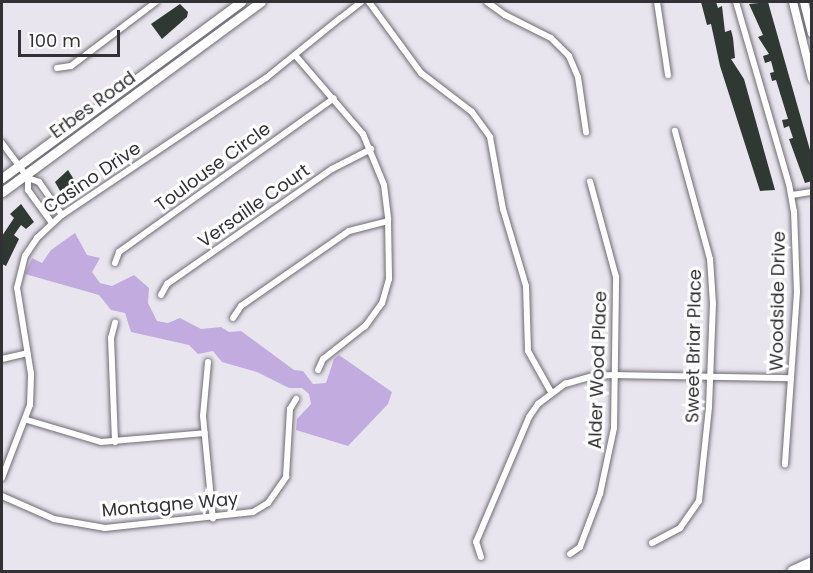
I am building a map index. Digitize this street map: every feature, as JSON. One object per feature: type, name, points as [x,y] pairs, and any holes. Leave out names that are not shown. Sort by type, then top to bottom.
[{"type":"highway","points":[[793,572],[812,563]]},
{"type":"main road","name":"Erbes Road","points":[[2,178],[241,2]]},
{"type":"main road","name":"Erbes Road","points":[[2,192],[27,176],[261,2]]},
{"type":"street","points":[[57,68],[70,66],[156,2]]},
{"type":"street","name":"Casino Drive","points":[[2,478],[27,420],[32,388],[17,304],[19,273],[31,246],[62,215],[295,55],[361,2]]},
{"type":"street","points":[[369,2],[421,73],[472,112],[490,137],[503,209],[526,286],[528,351],[551,392]]},
{"type":"street","points":[[487,2],[505,15],[551,38],[569,56],[578,77],[586,132]]},
{"type":"street","points":[[657,2],[668,75]]},
{"type":"street","name":"Woodside Drive","points":[[735,2],[792,195],[796,292],[785,465]]},
{"type":"street","points":[[793,2],[812,79]]},
{"type":"street","points":[[804,2],[812,33]]},
{"type":"street","points":[[295,55],[354,121],[371,149],[384,185],[388,221],[389,279],[382,303],[365,326],[323,359],[318,370]]},
{"type":"street","name":"Toulouse Circle","points":[[115,263],[119,252],[334,98]]},
{"type":"street","name":"Sweet Briar Place","points":[[652,543],[680,528],[699,501],[713,304],[710,259],[675,131]]},
{"type":"street","points":[[2,143],[27,176],[39,182],[62,215]]},
{"type":"street","name":"Versaille Court","points":[[161,295],[167,284],[332,169],[371,149]]},
{"type":"street","points":[[27,176],[28,190],[52,223]]},
{"type":"street","name":"Alder Wood Place","points":[[570,554],[580,547],[607,468],[614,428],[616,277],[590,181]]},
{"type":"street","points":[[792,195],[812,192]]},
{"type":"street","points":[[233,318],[241,306],[349,231],[388,221]]},
{"type":"street","points":[[115,322],[111,338],[115,442]]},
{"type":"street","points":[[2,359],[27,353]]},
{"type":"street","points":[[208,362],[203,403],[213,519]]},
{"type":"street","points":[[481,557],[476,542],[480,531],[530,417],[551,392],[580,378],[614,375],[791,378]]},
{"type":"street","name":"Montagne Way","points":[[2,496],[54,519],[90,527],[122,528],[213,519],[253,512],[279,490],[290,462],[290,408],[297,399]]},
{"type":"street","points":[[27,420],[85,440],[115,442],[205,433]]},
{"type":"shaded area","points":[[75,233],[87,255],[100,258],[92,272],[100,283],[112,286],[134,275],[149,288],[148,303],[157,321],[168,323],[180,318],[201,329],[221,327],[229,332],[241,331],[294,370],[303,371],[313,384],[326,383],[334,359],[339,355],[392,392],[388,404],[348,446],[296,430],[297,419],[311,404],[309,394],[302,388],[289,388],[257,372],[222,362],[213,351],[198,354],[189,345],[131,332],[125,313],[111,310],[99,295],[25,274],[32,258],[42,263],[51,250]]},
{"type":"building","points":[[701,2],[716,2],[718,8],[722,6],[725,32],[731,30],[733,38],[735,58],[731,59],[744,79],[775,190],[760,191],[720,66],[711,24],[707,25]]},
{"type":"building","points":[[768,2],[812,157],[812,181],[805,183],[789,139],[793,138],[789,126],[784,128],[782,120],[788,119],[776,80],[772,81],[770,73],[774,72],[771,61],[765,63],[763,56],[769,54],[758,37],[763,35],[749,4]]},
{"type":"building","points":[[180,4],[188,12],[187,17],[162,39],[151,24]]},
{"type":"building","points":[[68,170],[80,189],[64,198],[55,182]]},
{"type":"building","points":[[21,204],[34,222],[26,229],[21,225],[14,235],[19,239],[6,266],[2,264],[2,236],[14,218],[10,214]]}]
